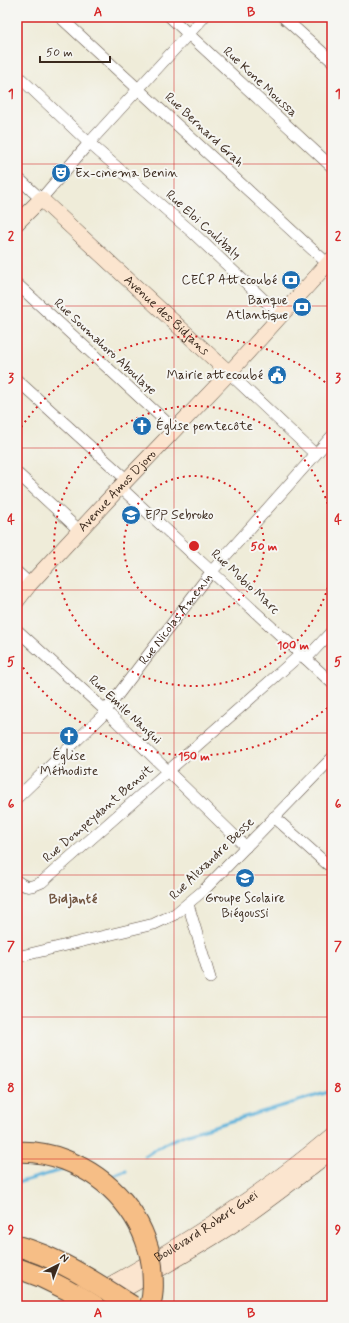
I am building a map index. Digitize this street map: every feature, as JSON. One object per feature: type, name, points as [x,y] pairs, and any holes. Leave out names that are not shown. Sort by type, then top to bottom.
[{"type":"highway","points":[[17,1152],[37,1152],[50,1155],[84,1169],[112,1189],[129,1208],[140,1227],[150,1256],[153,1286],[150,1306]]},
{"type":"highway","points":[[17,1246],[50,1259],[96,1283],[132,1306]]},
{"type":"highway","points":[[17,1268],[41,1277],[76,1294],[95,1306]]},
{"type":"street","name":"Rue Bernard Grah","points":[[60,17],[330,262]]},
{"type":"street","name":"Rue Kone Moussa","points":[[170,17],[332,168]]},
{"type":"street","points":[[17,223],[41,199],[89,143],[204,17]]},
{"type":"street","points":[[284,17],[332,61]]},
{"type":"street","name":"Rue Eloi Coulibaly","points":[[17,75],[89,143],[192,232],[281,316]]},
{"type":"street","name":"Avenue des Bidjans","points":[[17,177],[315,454]]},
{"type":"street","name":"Avenue Amos Djoro","points":[[17,600],[123,483],[175,430],[330,262]]},
{"type":"street","name":"Rue Soumahoro Aboulaye","points":[[17,284],[175,430]]},
{"type":"street","name":"Rue Mobio Marc","points":[[17,380],[212,570],[332,683]]},
{"type":"street","name":"Rue Nicolas Amenin","points":[[17,798],[106,711],[212,570],[332,436]]},
{"type":"street","points":[[17,473],[80,531]]},
{"type":"street","points":[[17,572],[30,584]]},
{"type":"street","name":"Rue Emile Nangui","points":[[17,630],[106,711],[246,846]]},
{"type":"street","name":"Rue Dompeydant Benoit","points":[[17,881],[23,886],[31,887],[42,882],[332,632]]},
{"type":"street","name":"Rue Alexandre Besse","points":[[17,957],[154,924],[175,914],[204,890],[332,758]]},
{"type":"street","points":[[274,817],[327,864]]},
{"type":"street","points":[[188,904],[210,978]]},
{"type":"street","name":"Boulevard Robert Gueï","points":[[71,1306],[118,1281],[197,1234],[300,1161],[332,1135]]},
{"type":"street","name":"Boulevard Robert Gueï","points":[[95,1306],[169,1264],[239,1221],[279,1193],[332,1152]]},
{"type":"waterway","points":[[145,1156],[164,1144],[184,1135],[332,1091]]},
{"type":"waterway","points":[[17,1183],[65,1169]]},
{"type":"waterway","points":[[106,1175],[113,1176],[126,1171]]},
{"type":"place","name":"Ex-cinema Benin","points":[[61,173]]},
{"type":"place","name":"CECP Attecoubé","points":[[291,280]]},
{"type":"place","name":"Banque Atlantique","points":[[302,307]]},
{"type":"place","name":"Mairie attecoubé","points":[[277,375]]},
{"type":"place","name":"Église pentecôte","points":[[142,426]]},
{"type":"place","name":"EPP Sebroko","points":[[131,515]]},
{"type":"place","name":"Église Méthodiste","points":[[69,736]]},
{"type":"place","name":"Groupe Scolaire Biégoussi","points":[[245,878]]},
{"type":"district","name":"Bidjanté","points":[[73,899]]}]
